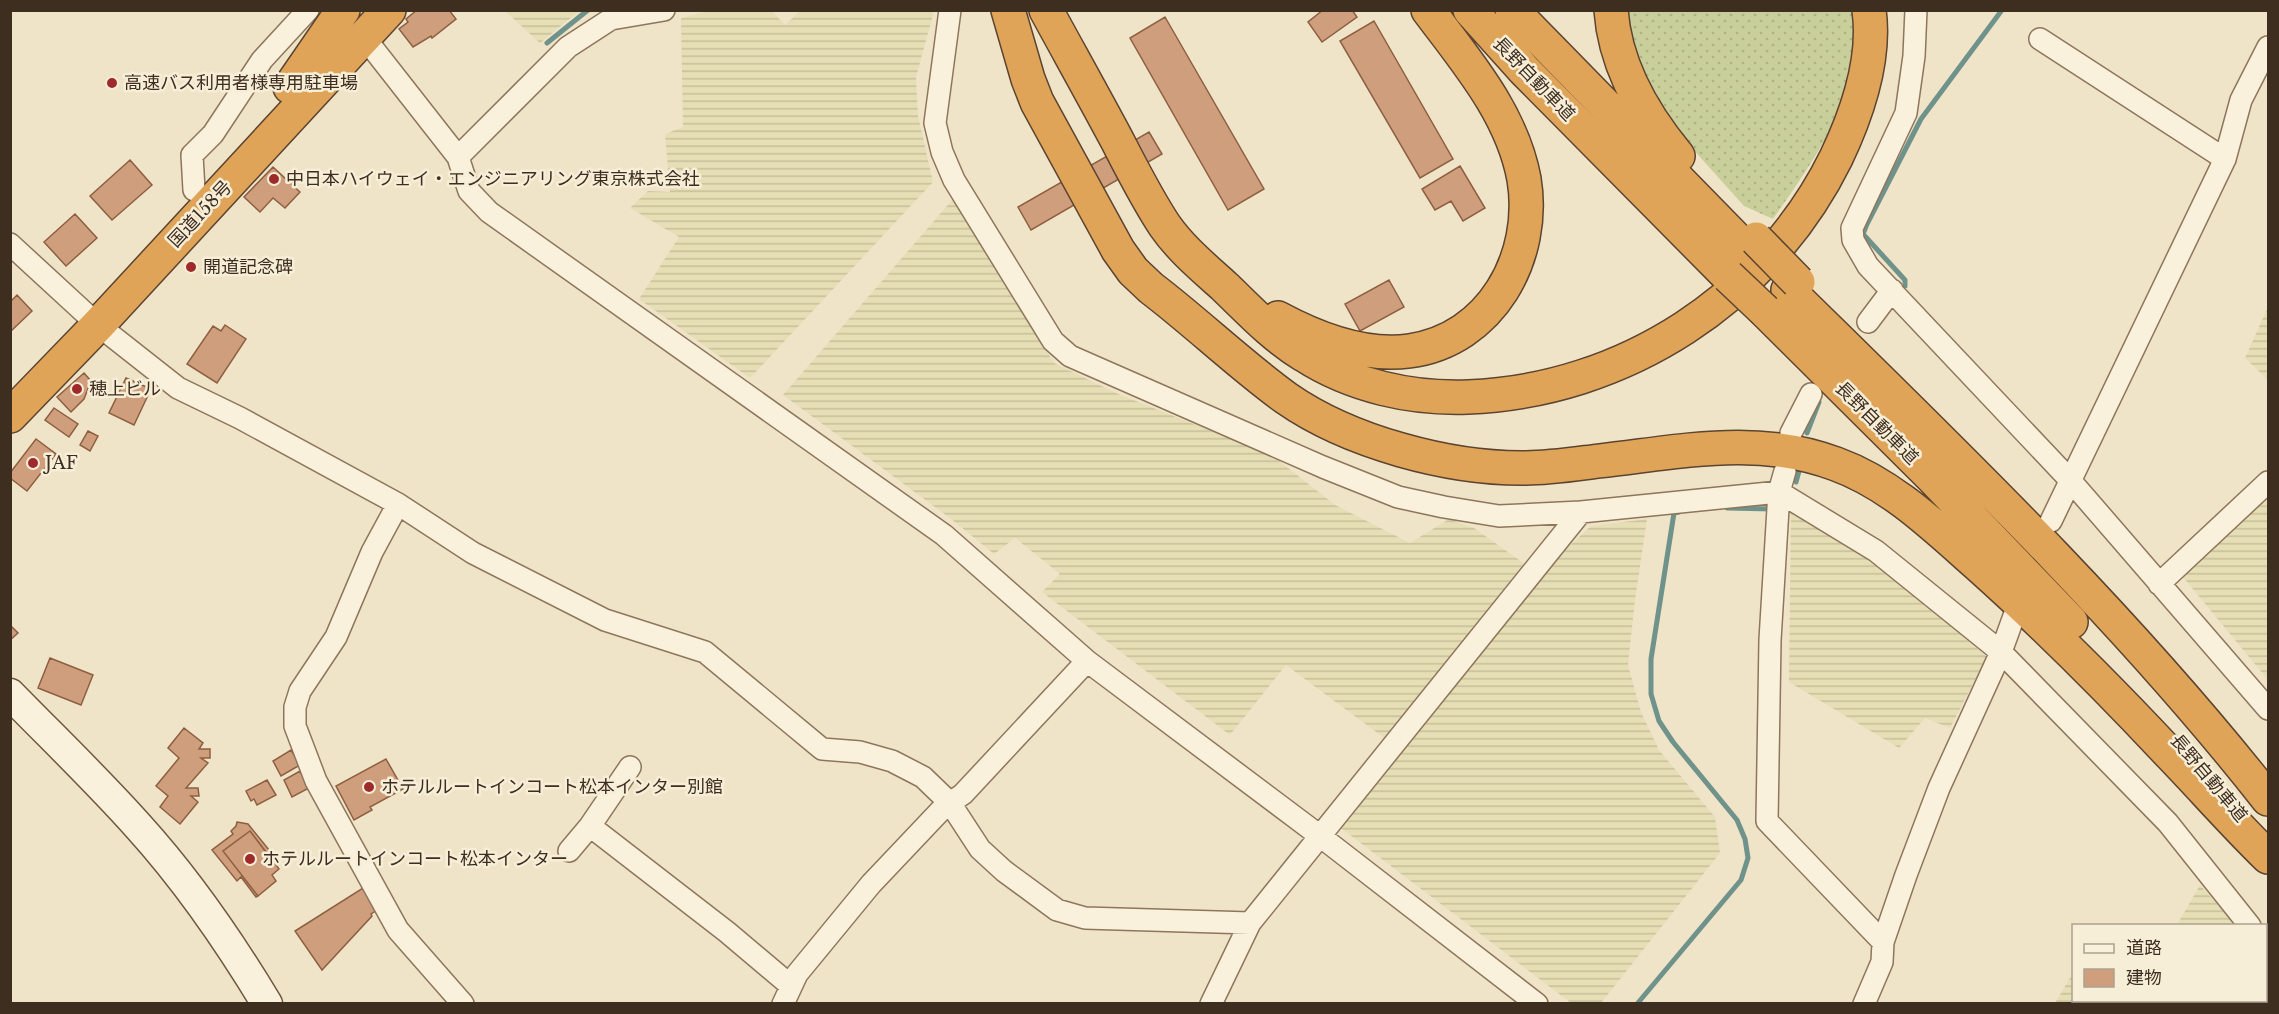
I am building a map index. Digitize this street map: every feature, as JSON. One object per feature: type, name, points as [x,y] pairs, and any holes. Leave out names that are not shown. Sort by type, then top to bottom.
[{"type":"highway","points":[[290,87],[343,10]]},
{"type":"highway","name":"国道158号","points":[[10,416],[194,190],[290,87],[364,24],[389,10]]},
{"type":"highway","points":[[1008,10],[1037,102],[1118,250],[1133,271],[1288,399],[1314,414],[1383,444],[1418,454],[1485,466],[1527,469],[1716,447],[1764,447],[1804,453],[1861,474],[1911,507],[2032,613],[2170,754],[2229,820],[2268,857]]},
{"type":"highway","points":[[1046,10],[1164,225],[1191,256],[1281,339],[1304,356],[1329,369],[1383,389],[1418,395],[1450,397],[1485,396],[1552,386],[1587,376],[1651,348],[1693,323],[1752,275],[1784,241],[1807,210],[1843,144],[1866,74],[1870,44],[1869,10]]},
{"type":"highway","points":[[1055,10],[1082,76]]},
{"type":"highway","points":[[1191,256],[1277,317],[1303,331],[1353,348],[1381,352],[1408,351],[1435,345],[1459,334],[1481,318],[1497,300],[1510,279],[1519,257],[1525,232],[1527,208],[1524,180],[1511,136],[1493,99],[1428,10]]},
{"type":"highway","name":"長野自動車道","points":[[1470,10],[1524,70],[1744,255]]},
{"type":"highway","name":"長野自動車道","points":[[1512,10],[1744,255],[2003,503],[2139,647],[2268,799]]},
{"type":"highway","points":[[1611,10],[1616,46],[1623,67],[1650,118],[1694,174],[1744,255]]},
{"type":"highway","points":[[1171,303],[1307,380],[1355,400],[1416,414],[1485,416],[1524,411],[1596,393],[1623,382],[1670,359],[1707,337],[1734,316],[1765,290],[1821,223],[1861,153],[1874,119],[1884,85],[1889,10]]},
{"type":"highway","name":"国道158号","points":[[10,382],[91,316],[364,24]]},
{"type":"highway","name":"長野自動車道","points":[[1783,294],[1932,477],[2074,625],[2182,744],[2268,850]]},
{"type":"street","points":[[194,190],[192,155],[213,134],[262,60],[308,10]]},
{"type":"street","points":[[458,157],[568,47],[611,19],[664,10]]},
{"type":"street","points":[[950,10],[935,123],[942,152],[954,180],[1053,341],[1070,356],[1323,467],[1398,497],[1499,516],[1581,512],[1779,492],[1876,551],[2001,652],[2168,823],[2248,924]]},
{"type":"street","points":[[1916,10],[1914,56],[1906,113],[1852,228],[1853,240],[1868,266],[2070,480],[2268,709]]},
{"type":"street","points":[[364,24],[458,157],[469,191],[489,212],[944,534],[1086,661],[1320,836],[1537,1004]]},
{"type":"street","points":[[2040,39],[2225,159]]},
{"type":"street","points":[[2050,521],[2225,159],[2241,100],[2268,47]]},
{"type":"street","points":[[10,244],[91,316],[178,387],[398,504],[472,553],[605,620],[705,652],[822,749],[860,752],[892,761],[923,777],[950,803],[980,849],[1004,871],[1057,910],[1085,918],[1250,923]]},
{"type":"street","points":[[1868,322],[1892,290]]},
{"type":"street","points":[[1791,433],[1811,394]]},
{"type":"street","points":[[1785,471],[1779,492],[1770,640],[1767,821],[1883,942]]},
{"type":"street","points":[[2159,584],[2268,482]]},
{"type":"street","points":[[398,504],[372,552],[336,637],[300,691],[295,707],[295,726],[316,781],[398,930],[463,1004]]},
{"type":"street","points":[[1211,1004],[1250,923],[1581,512]]},
{"type":"street","points":[[1864,1004],[1882,962],[1883,942],[1939,788],[2001,652],[2014,616]]},
{"type":"street","points":[[590,826],[727,932],[787,995],[797,974],[871,884],[950,803],[963,794],[1086,661]]},
{"type":"street","points":[[10,694],[138,826],[168,861],[237,954],[267,1004]]},
{"type":"street","points":[[569,851],[590,826],[630,767]]},
{"type":"shaded area","points":[[713,10],[772,11],[785,25],[800,11],[934,11],[916,77],[918,116],[933,182],[750,378],[639,299],[679,237],[630,208],[648,191],[670,192],[665,134],[683,127],[681,18]]},
{"type":"shaded area","points":[[505,11],[579,11],[540,43]]},
{"type":"shaded area","points":[[953,199],[1054,363],[1116,393],[1273,456],[1335,505],[1410,543],[1449,519],[1474,528],[1539,574],[1591,526],[1647,519],[1628,665],[1641,712],[1659,750],[1715,817],[1720,853],[1601,1003],[1571,1003],[1337,825],[1399,749],[1286,665],[1230,735],[1042,592],[1060,574],[1015,538],[994,554],[950,518],[783,395]]},
{"type":"shaded area","points":[[2268,307],[2268,380],[2245,358]]},
{"type":"shaded area","points":[[2268,497],[2268,680],[2183,577]]},
{"type":"shaded area","points":[[1791,508],[1871,556],[1987,657],[1950,728],[1925,718],[1899,748],[1789,682]]},
{"type":"shaded area","points":[[2200,885],[2235,924],[2178,924]]},
{"type":"shaded area","points":[[2072,975],[2072,1002],[2131,1003],[2055,1003]]},
{"type":"shaded area","points":[[2133,1002],[2219,1002],[2216,1004]]},
{"type":"green space","points":[[1620,10],[1860,11],[1851,72],[1837,116],[1817,153],[1773,219],[1744,206],[1682,137],[1649,95]]},
{"type":"building","points":[[417,10],[449,10],[456,19],[432,38],[431,36],[413,47],[399,29]]},
{"type":"building","points":[[1323,10],[1352,10],[1357,17],[1322,42],[1308,22]]},
{"type":"building","points":[[1165,17],[1264,189],[1228,210],[1130,38]]},
{"type":"building","points":[[1374,21],[1453,159],[1420,178],[1340,41]]},
{"type":"building","points":[[1149,132],[1162,154],[1031,230],[1018,207]]},
{"type":"building","points":[[130,160],[152,185],[112,220],[90,196]]},
{"type":"building","points":[[1460,166],[1485,208],[1463,221],[1451,201],[1435,210],[1422,189]]},
{"type":"building","name":"中日本ハイウェイ・エンジニアリング東京株式会社","points":[[273,167],[300,192],[285,208],[273,198],[260,212],[244,197]]},
{"type":"building","points":[[75,214],[97,238],[66,266],[44,242]]},
{"type":"building","points":[[1389,280],[1404,307],[1360,331],[1345,304]]},
{"type":"building","points":[[17,295],[32,311],[10,332],[10,302]]},
{"type":"building","points":[[225,325],[246,339],[217,383],[187,364],[213,326],[221,331]]},
{"type":"building","name":"穂上ビル","points":[[84,373],[91,381],[84,399],[71,412],[57,397]]},
{"type":"building","points":[[126,378],[151,389],[134,425],[109,413]]},
{"type":"building","points":[[54,408],[78,424],[69,437],[45,420]]},
{"type":"building","points":[[88,431],[98,436],[90,451],[80,445]]},
{"type":"building","name":"JAF","points":[[36,439],[56,454],[27,491],[10,478],[10,473]]},
{"type":"building","points":[[10,625],[18,633],[10,640]]},
{"type":"building","points":[[50,658],[93,675],[81,705],[38,688]]},
{"type":"building","points":[[184,728],[203,743],[199,749],[210,749],[210,758],[201,758],[208,763],[186,788],[198,788],[199,796],[191,796],[198,802],[180,824],[160,807],[168,796],[156,786],[179,758],[168,748]]},
{"type":"building","points":[[291,750],[300,765],[281,776],[273,761]]},
{"type":"building","points":[[386,759],[403,789],[370,807],[372,810],[354,820],[336,786]]},
{"type":"building","points":[[300,771],[309,788],[292,797],[284,780]]},
{"type":"building","points":[[267,780],[276,795],[257,805],[254,799],[251,801],[246,791]]},
{"type":"building","points":[[237,822],[248,824],[278,861],[274,863],[250,831],[223,851],[258,896],[256,897],[241,877],[237,881],[212,850],[233,834],[231,831]]},
{"type":"building","points":[[250,831],[279,869],[272,875],[276,881],[258,896],[223,851]]},
{"type":"building","points":[[363,888],[377,910],[322,970],[295,931]]},
{"type":"waterway","points":[[547,43],[588,10]]},
{"type":"waterway","points":[[1905,286],[1905,280],[1863,234],[1921,119],[2002,10]]},
{"type":"waterway","points":[[1807,433],[1819,402]]},
{"type":"waterway","points":[[1796,482],[1799,471]]},
{"type":"waterway","points":[[1727,508],[1773,509]]},
{"type":"waterway","points":[[1637,1004],[1741,880],[1748,858],[1745,839],[1737,820],[1673,742],[1659,721],[1651,694],[1651,659],[1674,513],[1679,512]]},
{"type":"place","name":"高速バス利用者様専用駐車場","points":[[112,83]]},
{"type":"place","name":"中日本ハイウェイ・エンジニアリング東京株式会社","points":[[274,179]]},
{"type":"place","name":"開道記念碑","points":[[191,267]]},
{"type":"place","name":"穂上ビル","points":[[77,389]]},
{"type":"place","name":"JAF","points":[[33,463]]},
{"type":"place","name":"ホテルルートインコート松本インター別館","points":[[369,787]]},
{"type":"place","name":"ホテルルートインコート松本インター","points":[[250,859]]}]
